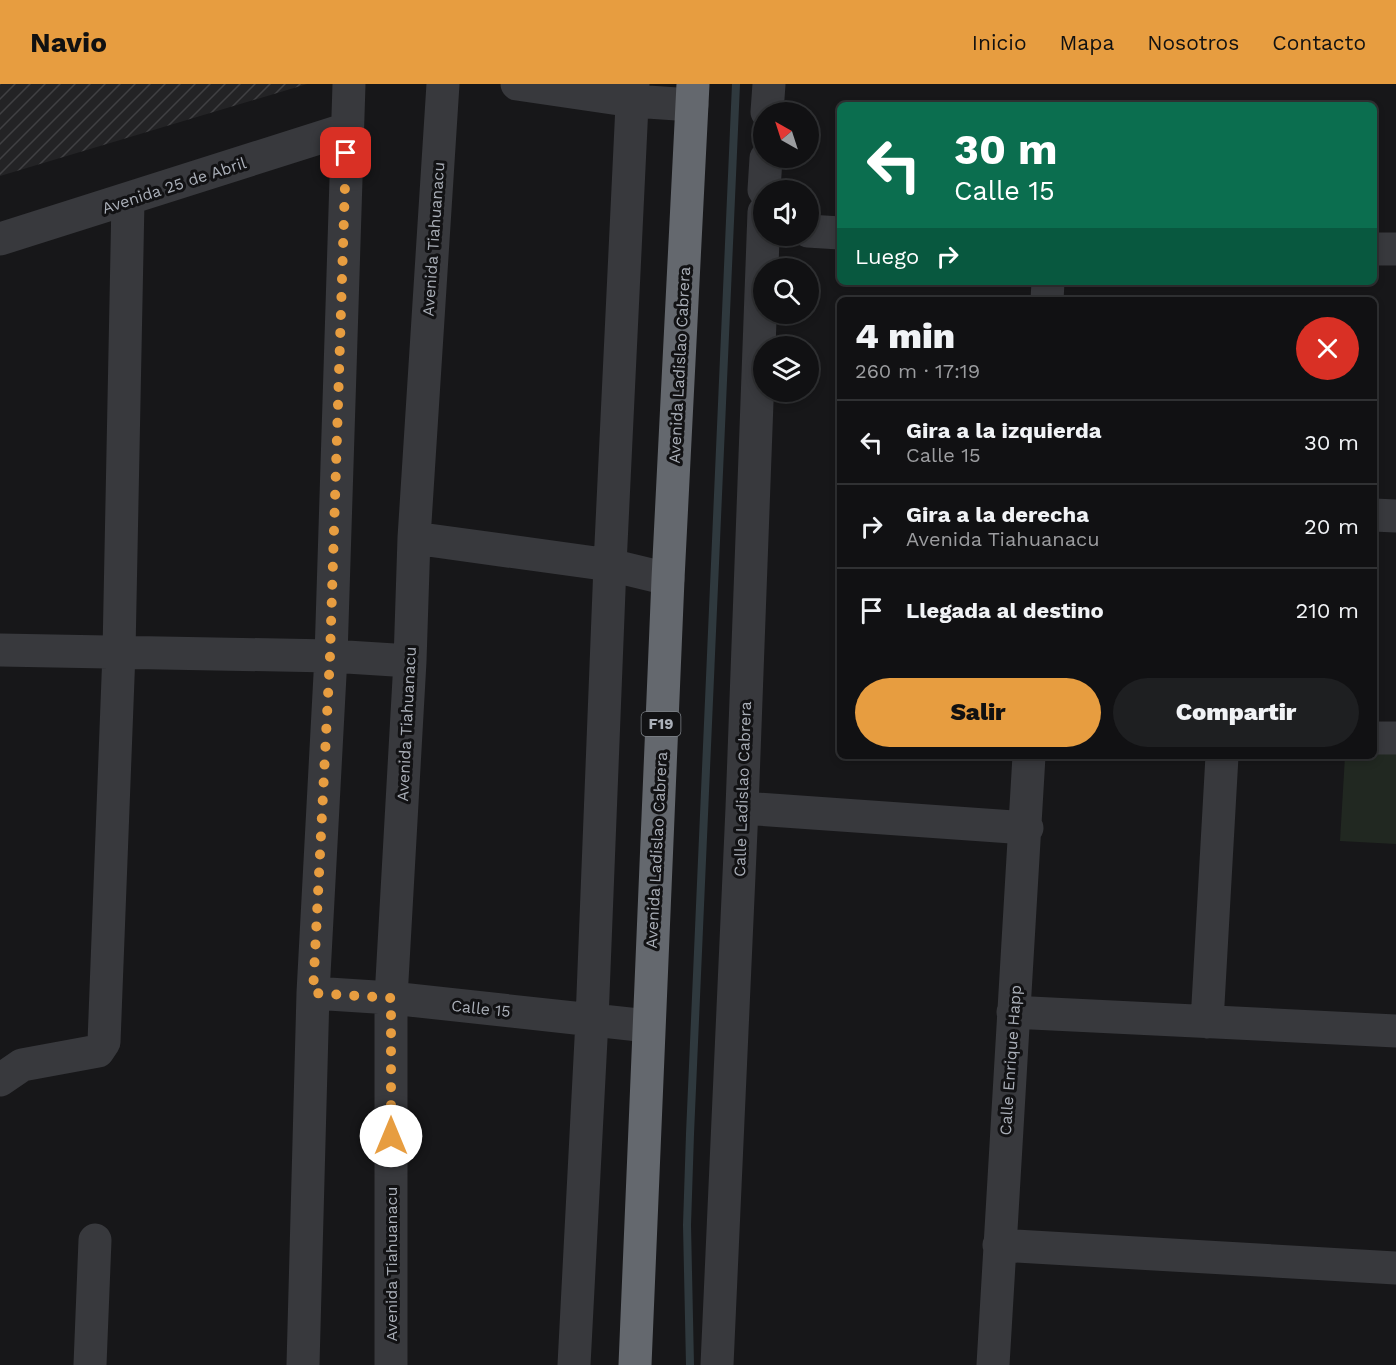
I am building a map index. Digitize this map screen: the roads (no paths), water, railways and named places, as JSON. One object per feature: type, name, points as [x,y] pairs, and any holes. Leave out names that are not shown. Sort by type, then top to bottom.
[{"type":"highway","name":"Avenida Ladislao Cabrera","points":[[635,1365],[668,579],[693,94]]},
{"type":"street","points":[[303,1365],[313,993],[330,656],[349,84]]},
{"type":"street","name":"Avenida Tiahuanacu","points":[[391,1365],[391,998],[410,661],[414,538],[443,84]]},
{"type":"street","points":[[517,84],[693,94]]},
{"type":"street","points":[[768,102],[769,84]]},
{"type":"street","points":[[574,1365],[592,1020],[610,565],[633,92]]},
{"type":"street","name":"Avenida 25 de Abril","points":[[0,239],[347,129]]},
{"type":"street","points":[[0,1080],[22,1065],[98,1051],[104,1042],[119,652],[128,200]]},
{"type":"street","points":[[819,232],[837,233]]},
{"type":"street","name":"Calle Ladislao Cabrera","points":[[717,1365],[742,808],[762,246]]},
{"type":"street","points":[[1377,249],[1396,249]]},
{"type":"street","points":[[1377,515],[1396,516]]},
{"type":"street","points":[[414,538],[610,565],[668,579]]},
{"type":"street","points":[[0,650],[330,656],[410,661]]},
{"type":"street","points":[[1377,738],[1396,738]]},
{"type":"street","name":"Calle Enrique Happ","points":[[993,1365],[1013,1012],[1027,828],[1029,759]]},
{"type":"street","points":[[1207,1022],[1222,759]]},
{"type":"street","points":[[742,808],[1027,828]]},
{"type":"street","name":"Calle 15","points":[[313,993],[391,998],[648,1026]]},
{"type":"street","points":[[1013,1012],[1396,1031]]},
{"type":"street","points":[[90,1365],[95,1240]]},
{"type":"street","points":[[999,1245],[1396,1268]]},
{"type":"waterway","points":[[690,1365],[687,1225],[690,1134],[736,84]]}]
